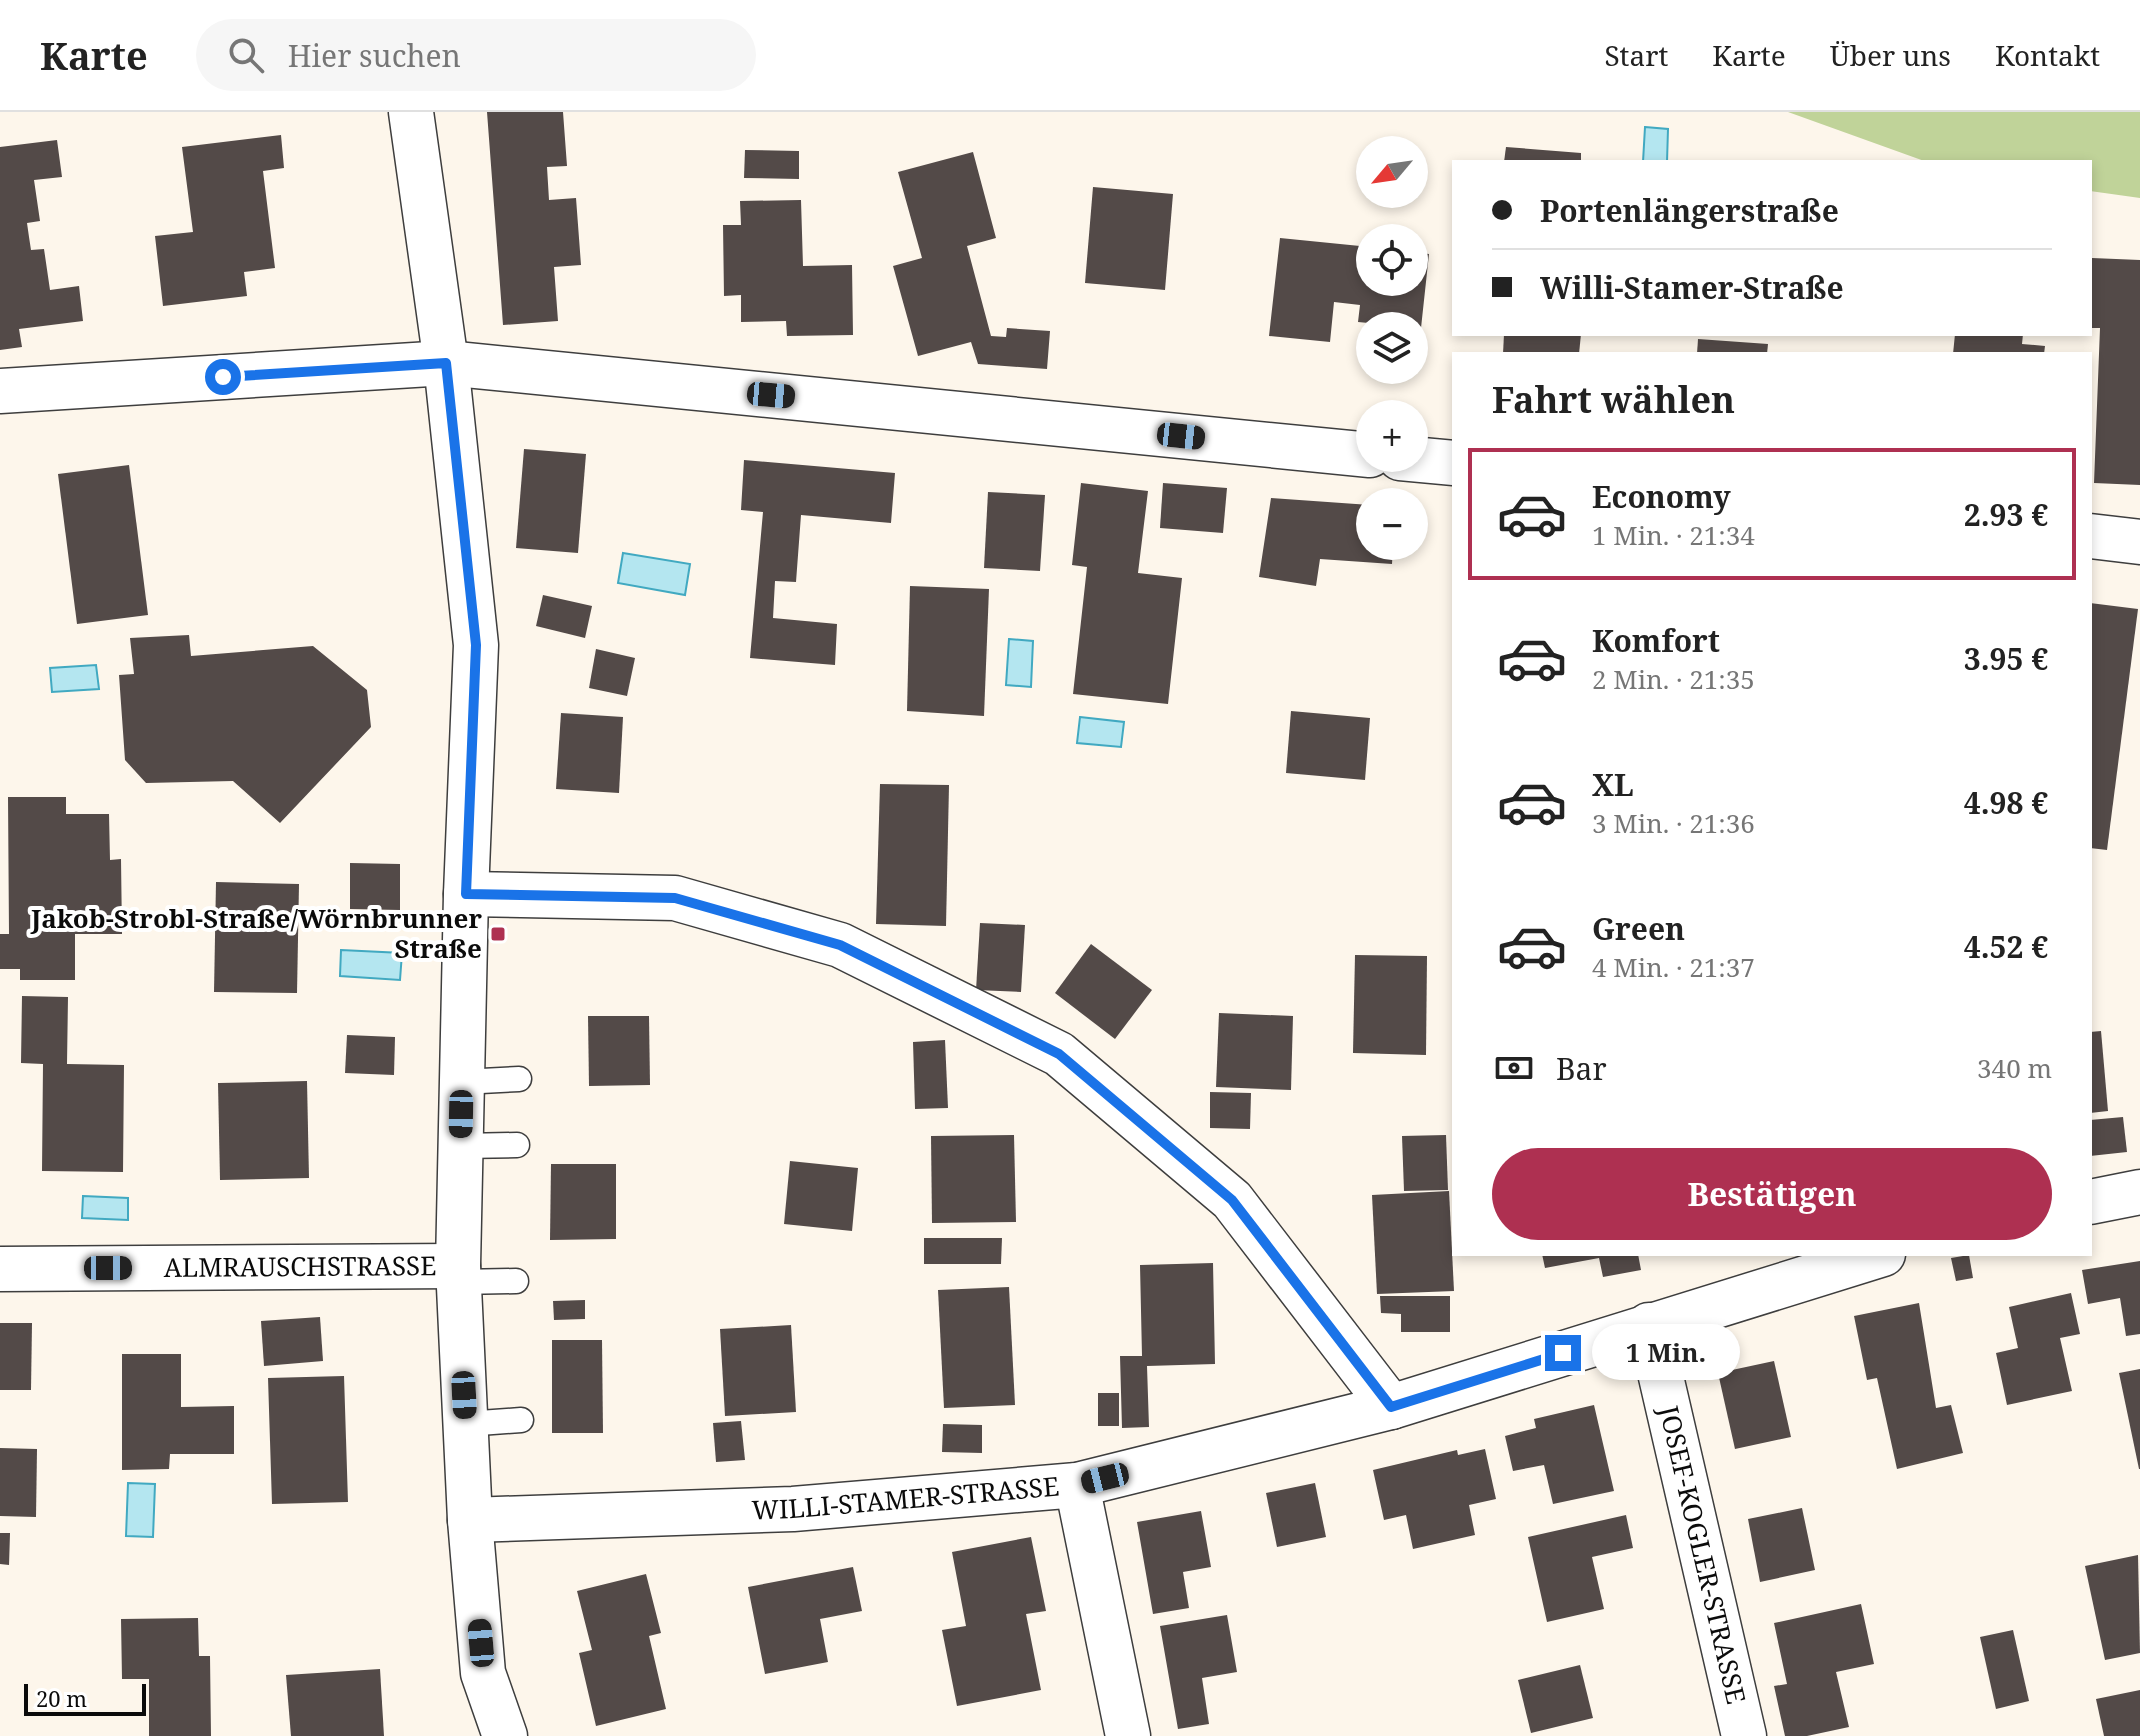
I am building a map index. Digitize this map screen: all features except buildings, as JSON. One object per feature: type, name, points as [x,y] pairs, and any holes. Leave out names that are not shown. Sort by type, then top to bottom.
[{"type":"street","points":[[411,112],[446,363],[476,645],[466,894],[458,1274],[470,1520],[483,1673],[505,1736]]},
{"type":"street","points":[[0,391],[446,363],[1356,454]]},
{"type":"street","points":[[1428,461],[1452,463]]},
{"type":"street","points":[[2092,536],[2140,542]]},
{"type":"street","points":[[466,894],[675,898],[840,945],[1059,1054],[1232,1200],[1391,1407]]},
{"type":"street","points":[[2092,1202],[2140,1192]]},
{"type":"street","name":"WILLI-STAMER-STRASSE","points":[[470,1520],[793,1509],[1077,1485],[1391,1407],[1876,1256]]},
{"type":"street","name":"ALMRAUSCHSTRASSE","points":[[0,1269],[458,1274]]},
{"type":"street","name":"JOSEF-KOGLER-STRASSE","points":[[1649,1325],[1744,1736]]},
{"type":"street","points":[[1077,1485],[1128,1736]]},
{"type":"lane","points":[[462,1082],[519,1079]]},
{"type":"lane","points":[[461,1146],[517,1145]]},
{"type":"lane","points":[[458,1274],[516,1281]]},
{"type":"lane","points":[[466,1424],[521,1420]]},
{"type":"green space","points":[[1788,112],[2140,112],[2140,198],[2092,191],[2092,160],[1921,160]]},
{"type":"water","points":[[1645,127],[1668,129],[1667,160],[1643,160]]},
{"type":"water","points":[[623,553],[690,564],[685,595],[618,583]]},
{"type":"water","points":[[1009,639],[1033,641],[1031,687],[1006,685]]},
{"type":"water","points":[[96,665],[99,689],[52,692],[50,668]]},
{"type":"water","points":[[1080,717],[1124,722],[1121,747],[1077,743]]},
{"type":"water","points":[[341,950],[402,953],[400,980],[340,976]]},
{"type":"water","points":[[83,1196],[128,1198],[128,1220],[82,1218]]},
{"type":"water","points":[[128,1483],[155,1484],[153,1537],[126,1536]]},
{"type":"place","name":"Jakob-Strobl-Straße/Wörnbrunner Straße","points":[[498,934]]},
{"type":"route","points":[[223,377],[446,363],[470,562],[476,645],[466,894],[675,898],[840,945],[1059,1054],[1232,1200],[1391,1407],[1563,1353]]}]
